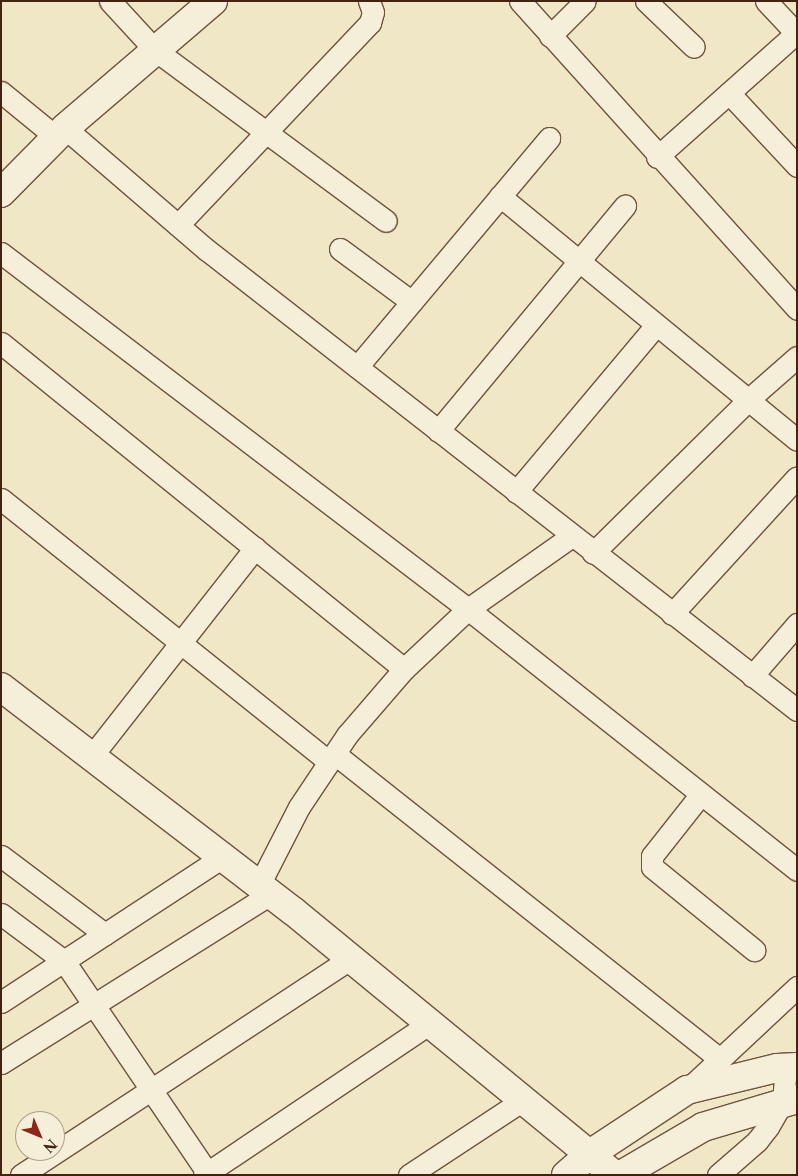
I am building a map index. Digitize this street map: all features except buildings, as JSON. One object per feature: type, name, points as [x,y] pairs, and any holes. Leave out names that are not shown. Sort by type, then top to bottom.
[{"type":"street","points":[[110,1],[155,50],[386,221]]},
{"type":"street","points":[[1,193],[60,132],[213,1]]},
{"type":"street","points":[[178,225],[370,23],[373,12],[369,1]]},
{"type":"street","points":[[520,1],[657,157],[797,309]]},
{"type":"street","points":[[550,36],[584,1]]},
{"type":"street","points":[[646,1],[694,47]]},
{"type":"street","points":[[657,157],[796,33],[766,1]]},
{"type":"street","points":[[1,92],[60,132],[593,553],[797,710]]},
{"type":"street","points":[[729,93],[797,166]]},
{"type":"street","points":[[357,367],[549,138]]},
{"type":"street","points":[[500,196],[797,440]]},
{"type":"street","points":[[438,431],[625,206]]},
{"type":"street","points":[[340,249],[412,302]]},
{"type":"street","points":[[1,253],[468,609],[797,870]]},
{"type":"street","points":[[516,492],[656,325]]},
{"type":"street","points":[[1,343],[404,668]]},
{"type":"street","points":[[593,553],[748,400],[797,356]]},
{"type":"street","points":[[672,614],[797,477]]},
{"type":"street","points":[[1,499],[181,643],[720,1059]]},
{"type":"street","points":[[1,1063],[265,889],[299,807],[332,758],[404,668],[468,609],[572,536]]},
{"type":"street","points":[[91,757],[255,548]]},
{"type":"street","points":[[752,676],[797,624]]},
{"type":"street","points":[[1,687],[265,889],[614,1175]]},
{"type":"street","points":[[701,794],[652,856],[652,867],[754,950]]},
{"type":"street","points":[[1,856],[105,934]]},
{"type":"street","points":[[1,1002],[223,857]]},
{"type":"street","points":[[1,914],[64,961],[207,1174],[430,1023]]},
{"type":"street","points":[[22,1175],[351,958]]},
{"type":"street","points":[[566,1175],[590,1154],[687,1090],[797,987]]},
{"type":"street","points":[[687,1090],[791,1067],[790,1100],[757,1142],[718,1175]]},
{"type":"street","points":[[409,1175],[523,1100]]},
{"type":"street","points":[[639,1170],[703,1126],[790,1100]]}]
